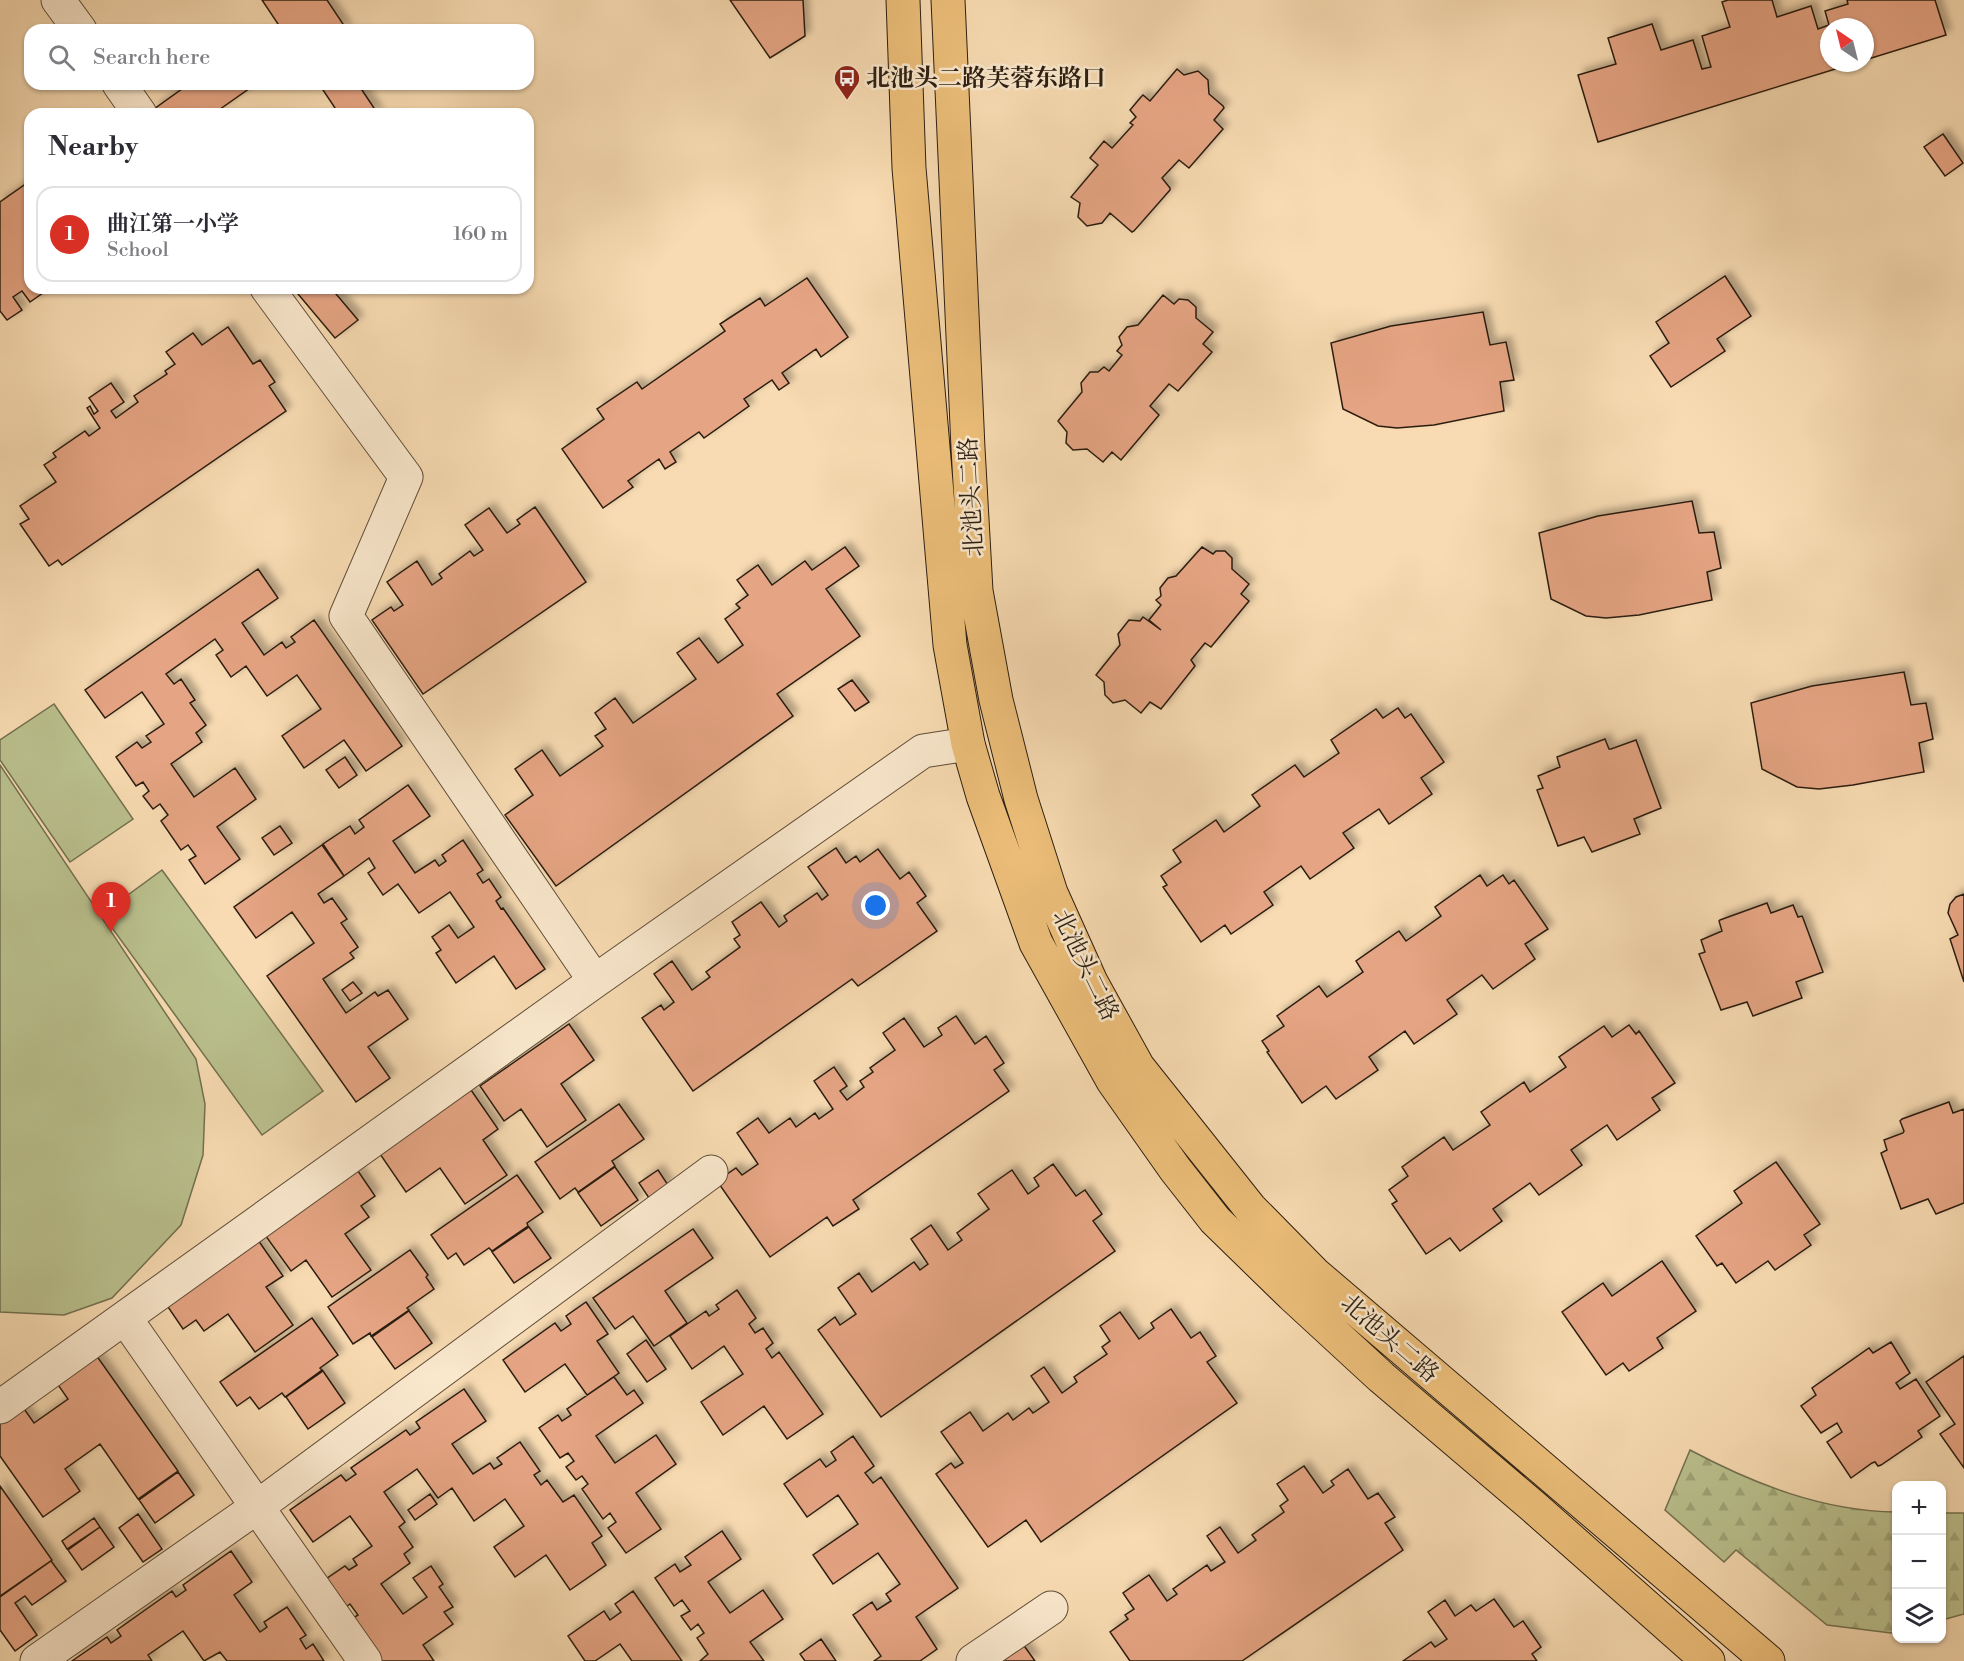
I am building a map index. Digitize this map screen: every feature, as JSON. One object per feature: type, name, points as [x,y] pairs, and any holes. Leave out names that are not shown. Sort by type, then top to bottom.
[{"type":"main road","name":"北池头二路","points":[[903,0],[909,168],[950,645],[968,744],[983,796],[1036,943],[1113,1081],[1175,1169],[1215,1220],[1381,1377],[1535,1508],[1708,1661]]},
{"type":"main road","name":"北池头二路","points":[[948,0],[976,591],[996,700],[1021,799],[1051,893],[1091,982],[1138,1067],[1250,1208],[1307,1266],[1768,1661]]},
{"type":"street","points":[[58,0],[76,24]]},
{"type":"street","points":[[123,90],[136,108]]},
{"type":"street","points":[[271,294],[406,477],[346,616],[595,981]]},
{"type":"street","points":[[0,1407],[595,981],[923,751],[968,744]]},
{"type":"street","points":[[37,1661],[257,1507],[711,1172]]},
{"type":"street","points":[[125,1318],[365,1661]]},
{"type":"street","points":[[973,1661],[1050,1608]]},
{"type":"green space","points":[[54,704],[133,819],[70,862],[0,760],[0,740]]},
{"type":"green space","points":[[0,765],[196,1059],[205,1104],[203,1155],[181,1225],[112,1298],[64,1315],[0,1312]]},
{"type":"green space","points":[[162,870],[323,1091],[262,1135],[102,914]]},
{"type":"green space","points":[[1690,1450],[1739,1474],[1815,1501],[1842,1507],[1892,1512],[1892,1633],[1827,1625],[1736,1550],[1724,1562],[1665,1510]]},
{"type":"green space","points":[[1946,1513],[1964,1513],[1964,1614],[1946,1619]]},
{"type":"building","points":[[262,0],[327,0],[343,24],[278,24]]},
{"type":"building","points":[[730,0],[803,0],[805,36],[770,58]]},
{"type":"building","points":[[1772,0],[1777,17],[1811,6],[1818,29],[1820,28],[1820,72],[1826,72],[1598,142],[1578,75],[1616,64],[1608,38],[1652,24],[1661,50],[1693,40],[1702,69],[1711,67],[1702,36],[1730,27],[1722,2]]},
{"type":"building","points":[[1847,0],[1935,0],[1946,35],[1874,57],[1874,18],[1827,18],[1825,11],[1848,4]]},
{"type":"building","points":[[1177,69],[1184,75],[1198,71],[1208,80],[1209,94],[1224,108],[1214,120],[1223,129],[1189,168],[1179,160],[1162,178],[1170,190],[1134,231],[1132,232],[1110,213],[1102,223],[1087,226],[1078,217],[1080,203],[1071,197],[1098,165],[1090,158],[1104,141],[1113,147],[1133,125],[1130,123],[1136,117],[1130,110],[1143,95],[1150,101]]},
{"type":"building","points":[[181,90],[247,90],[222,108],[155,108]]},
{"type":"building","points":[[323,90],[362,90],[374,108],[335,108]]},
{"type":"building","points":[[1943,134],[1963,163],[1945,176],[1924,147]]},
{"type":"building","points":[[24,185],[24,294],[22,291],[13,297],[22,310],[7,320],[0,311],[0,202]]},
{"type":"building","points":[[1725,276],[1751,316],[1717,339],[1725,351],[1671,387],[1650,356],[1669,343],[1656,322]]},
{"type":"building","points":[[807,278],[848,337],[821,357],[816,349],[782,373],[789,383],[779,390],[772,380],[744,399],[749,406],[704,438],[699,432],[670,452],[676,462],[665,469],[659,459],[628,481],[633,487],[603,508],[562,449],[604,419],[597,409],[637,382],[642,389],[725,331],[720,324],[760,298],[765,306]]},
{"type":"building","points":[[24,294],[41,294],[30,302]]},
{"type":"building","points":[[298,294],[336,294],[358,320],[335,338]]},
{"type":"building","points":[[1163,295],[1174,304],[1179,299],[1188,300],[1196,307],[1196,318],[1213,332],[1203,344],[1212,352],[1178,391],[1169,384],[1150,406],[1159,415],[1121,460],[1112,452],[1103,462],[1087,449],[1073,450],[1066,443],[1067,432],[1058,421],[1082,392],[1081,383],[1090,372],[1098,372],[1104,367],[1109,371],[1122,355],[1117,351],[1122,345],[1119,337],[1127,327],[1138,325]]},
{"type":"building","points":[[1483,312],[1490,345],[1506,342],[1514,380],[1500,382],[1504,411],[1434,425],[1397,428],[1378,426],[1343,409],[1331,343],[1391,326]]},
{"type":"building","points":[[228,327],[253,364],[260,360],[275,382],[269,386],[286,411],[62,565],[58,560],[49,566],[20,524],[29,519],[20,506],[56,482],[44,465],[56,457],[53,453],[85,431],[89,436],[100,428],[87,408],[90,406],[94,414],[98,411],[89,398],[111,383],[124,402],[111,411],[116,418],[138,402],[134,396],[167,374],[165,371],[175,364],[166,352],[193,333],[202,345]]},
{"type":"building","points":[[1692,501],[1699,533],[1714,532],[1721,568],[1707,572],[1712,600],[1639,615],[1606,618],[1586,616],[1551,599],[1539,533],[1598,516]]},
{"type":"building","points":[[535,507],[586,582],[423,694],[372,620],[391,607],[394,611],[403,605],[387,582],[417,561],[432,585],[442,578],[439,574],[470,551],[474,556],[483,550],[465,525],[489,508],[507,533],[520,524],[517,520]]},
{"type":"building","points":[[845,547],[859,566],[826,589],[860,636],[777,694],[793,716],[556,886],[505,815],[533,795],[515,769],[542,750],[560,776],[603,746],[595,736],[606,729],[595,713],[615,698],[633,723],[696,679],[677,653],[699,638],[718,663],[743,645],[725,619],[740,608],[736,604],[748,595],[737,580],[758,565],[772,585],[805,561],[812,570]]},
{"type":"building","points":[[1202,547],[1213,554],[1216,551],[1225,551],[1232,558],[1232,569],[1249,584],[1241,594],[1249,601],[1211,647],[1205,643],[1191,660],[1195,666],[1161,709],[1150,702],[1141,713],[1125,700],[1113,703],[1105,695],[1104,682],[1096,675],[1120,645],[1118,634],[1129,620],[1140,621],[1143,617],[1161,630],[1149,620],[1161,605],[1156,600],[1161,596],[1160,588],[1168,578],[1176,576]]},
{"type":"building","points":[[258,569],[278,598],[242,623],[264,655],[282,642],[286,648],[295,642],[291,637],[314,620],[402,746],[366,771],[344,740],[304,768],[282,736],[321,709],[297,675],[267,696],[246,666],[231,677],[216,655],[223,650],[215,639],[166,674],[174,684],[181,679],[195,700],[190,703],[206,725],[196,733],[202,742],[171,764],[194,797],[235,768],[256,799],[217,827],[240,859],[205,884],[189,860],[196,856],[188,845],[181,850],[161,821],[168,815],[160,804],[153,809],[143,796],[149,791],[143,782],[136,786],[116,757],[137,742],[142,748],[151,742],[146,736],[164,724],[142,692],[105,718],[85,690]]},
{"type":"building","points":[[1904,672],[1911,705],[1926,703],[1933,739],[1919,743],[1924,772],[1819,789],[1797,787],[1762,769],[1751,703],[1812,686]]},
{"type":"building","points":[[852,680],[869,702],[855,711],[838,689]]},
{"type":"building","points":[[1398,708],[1405,718],[1411,714],[1444,762],[1421,778],[1432,794],[1389,824],[1379,809],[1343,833],[1354,848],[1310,879],[1301,866],[1264,892],[1273,905],[1231,934],[1225,925],[1201,942],[1163,887],[1167,885],[1161,876],[1181,862],[1173,850],[1216,820],[1224,832],[1260,806],[1252,795],[1295,765],[1304,777],[1339,753],[1331,740],[1376,709],[1383,718]]},
{"type":"building","points":[[1605,739],[1609,749],[1636,740],[1661,808],[1634,819],[1640,834],[1592,852],[1584,837],[1558,846],[1537,790],[1543,788],[1538,776],[1560,767],[1557,757]]},
{"type":"building","points":[[345,757],[357,775],[339,788],[326,770]]},
{"type":"building","points":[[408,785],[430,816],[393,841],[415,873],[435,860],[439,866],[446,861],[442,855],[463,840],[483,870],[477,874],[483,883],[489,879],[501,897],[496,901],[545,969],[516,989],[494,956],[456,983],[436,953],[441,950],[432,937],[449,925],[458,938],[474,927],[450,892],[419,913],[398,884],[383,895],[368,873],[375,868],[369,858],[344,876],[323,844],[350,826],[355,834],[364,827],[359,820]]},
{"type":"building","points":[[280,826],[292,843],[274,855],[262,838]]},
{"type":"building","points":[[322,845],[344,876],[318,894],[324,903],[332,898],[347,919],[341,923],[358,947],[350,953],[354,958],[323,979],[346,1013],[375,992],[378,996],[388,990],[408,1019],[368,1047],[390,1078],[356,1102],[267,976],[314,943],[292,912],[256,938],[234,907]]},
{"type":"building","points":[[836,848],[846,863],[856,856],[860,862],[878,849],[900,879],[909,872],[926,896],[917,903],[937,931],[858,986],[852,979],[693,1091],[642,1018],[661,1005],[664,1010],[674,1002],[654,974],[672,961],[692,990],[710,977],[706,972],[740,947],[734,939],[740,935],[732,922],[761,902],[779,927],[787,921],[784,916],[817,893],[822,900],[828,895],[808,867]]},
{"type":"building","points":[[1480,875],[1487,886],[1503,875],[1509,884],[1514,880],[1548,929],[1525,944],[1535,959],[1493,989],[1482,975],[1447,1000],[1457,1014],[1414,1044],[1405,1031],[1369,1057],[1378,1070],[1336,1099],[1326,1086],[1302,1103],[1262,1041],[1284,1026],[1277,1016],[1319,986],[1327,997],[1363,972],[1356,961],[1399,931],[1406,941],[1441,916],[1435,907]]},
{"type":"building","points":[[1964,894],[1964,982],[1950,939],[1958,935],[1948,913],[1950,904],[1956,897]]},
{"type":"building","points":[[1767,903],[1771,913],[1793,905],[1798,917],[1802,916],[1823,972],[1796,982],[1802,998],[1753,1016],[1747,1002],[1721,1010],[1699,954],[1705,952],[1701,940],[1722,931],[1720,920]]},
{"type":"building","points":[[353,982],[362,993],[350,1001],[342,990]]},
{"type":"building","points":[[956,1016],[975,1044],[986,1036],[1004,1063],[994,1070],[1009,1091],[853,1200],[859,1209],[833,1226],[827,1217],[770,1257],[717,1181],[736,1168],[742,1175],[758,1164],[737,1133],[758,1118],[769,1133],[790,1118],[796,1127],[815,1113],[819,1119],[833,1109],[814,1081],[834,1067],[847,1086],[840,1091],[847,1100],[864,1087],[860,1081],[873,1072],[870,1068],[895,1050],[883,1033],[904,1018],[924,1047],[942,1035],[938,1028]]},
{"type":"building","points":[[569,1024],[594,1060],[561,1084],[586,1120],[547,1147],[521,1109],[504,1121],[480,1086]]},
{"type":"building","points":[[1629,1025],[1636,1034],[1639,1031],[1675,1083],[1652,1098],[1660,1110],[1617,1140],[1607,1125],[1571,1150],[1582,1165],[1539,1195],[1530,1183],[1493,1209],[1502,1221],[1460,1251],[1450,1238],[1426,1254],[1392,1204],[1397,1201],[1389,1190],[1408,1176],[1402,1167],[1444,1137],[1453,1150],[1490,1125],[1481,1112],[1524,1082],[1530,1092],[1566,1067],[1559,1057],[1604,1026],[1612,1037]]},
{"type":"building","points":[[471,1090],[498,1129],[483,1140],[507,1175],[465,1204],[440,1168],[406,1192],[380,1154]]},
{"type":"building","points":[[1949,1102],[1953,1113],[1964,1109],[1964,1203],[1936,1214],[1928,1199],[1901,1209],[1881,1153],[1887,1150],[1884,1140],[1903,1133],[1900,1121],[1902,1119]]},
{"type":"building","points":[[619,1104],[644,1139],[612,1161],[615,1166],[578,1192],[575,1188],[560,1199],[535,1162]]},
{"type":"building","points":[[1776,1162],[1820,1224],[1804,1235],[1811,1245],[1775,1270],[1768,1261],[1736,1283],[1722,1263],[1717,1266],[1696,1236],[1742,1203],[1734,1191]]},
{"type":"building","points":[[1053,1164],[1076,1196],[1085,1190],[1102,1214],[1093,1221],[1115,1251],[881,1417],[818,1330],[835,1317],[840,1325],[856,1314],[838,1288],[859,1273],[872,1292],[914,1262],[920,1270],[928,1264],[911,1239],[931,1225],[948,1250],[962,1240],[957,1233],[989,1209],[978,1194],[1012,1170],[1028,1194],[1039,1186],[1034,1178]]},
{"type":"building","points":[[615,1167],[638,1200],[601,1226],[578,1193]]},
{"type":"building","points":[[658,1170],[668,1185],[649,1198],[639,1183]]},
{"type":"building","points":[[358,1171],[375,1196],[361,1206],[369,1217],[345,1234],[371,1270],[332,1297],[306,1260],[291,1271],[265,1235]]},
{"type":"building","points":[[517,1175],[543,1212],[527,1223],[528,1226],[492,1251],[489,1248],[464,1265],[456,1253],[448,1259],[431,1235]]},
{"type":"building","points":[[529,1227],[551,1258],[514,1283],[492,1252]]},
{"type":"building","points":[[693,1229],[713,1258],[665,1291],[687,1323],[654,1346],[633,1316],[615,1329],[593,1298]]},
{"type":"building","points":[[258,1240],[283,1276],[266,1287],[293,1325],[255,1352],[228,1314],[204,1331],[196,1320],[183,1329],[166,1304]]},
{"type":"building","points":[[410,1250],[428,1275],[426,1277],[434,1289],[407,1308],[409,1310],[371,1336],[370,1333],[353,1344],[328,1307]]},
{"type":"building","points":[[1662,1261],[1696,1311],[1657,1338],[1663,1348],[1629,1371],[1623,1363],[1606,1375],[1562,1312],[1603,1283],[1612,1296]]},
{"type":"building","points":[[737,1290],[756,1318],[749,1324],[755,1333],[763,1328],[773,1343],[766,1349],[772,1358],[779,1352],[823,1414],[787,1439],[764,1406],[723,1435],[701,1402],[743,1374],[724,1346],[692,1369],[670,1336],[706,1311],[709,1316],[719,1309],[716,1305]]},
{"type":"building","points":[[586,1302],[608,1334],[597,1341],[619,1373],[587,1395],[565,1364],[525,1392],[503,1360],[555,1323],[561,1331],[571,1324],[566,1316]]},
{"type":"building","points":[[1171,1309],[1191,1338],[1200,1332],[1216,1356],[1207,1362],[1237,1403],[1041,1542],[1026,1520],[988,1547],[936,1474],[951,1463],[955,1468],[963,1463],[941,1432],[970,1412],[983,1431],[1008,1413],[1013,1420],[1029,1408],[1033,1413],[1049,1402],[1031,1376],[1044,1367],[1062,1393],[1077,1382],[1074,1377],[1107,1354],[1102,1347],[1110,1341],[1100,1326],[1120,1312],[1139,1339],[1154,1328],[1151,1323]]},
{"type":"building","points":[[409,1311],[432,1343],[395,1369],[372,1337]]},
{"type":"building","points":[[312,1318],[338,1355],[320,1368],[322,1370],[285,1397],[282,1393],[259,1409],[250,1397],[237,1406],[220,1382]]},
{"type":"building","points":[[646,1340],[666,1369],[647,1382],[627,1354]]},
{"type":"building","points":[[1891,1342],[1910,1373],[1896,1383],[1900,1389],[1916,1379],[1940,1416],[1918,1431],[1922,1437],[1881,1465],[1872,1463],[1851,1478],[1827,1442],[1842,1432],[1837,1423],[1821,1433],[1801,1406],[1816,1395],[1812,1388],[1869,1348],[1873,1353]]},
{"type":"building","points":[[89,1345],[178,1471],[138,1499],[100,1444],[65,1469],[80,1491],[43,1517],[0,1456],[0,1407],[15,1396],[34,1423],[68,1399],[49,1372]]},
{"type":"building","points":[[1964,1356],[1964,1468],[1940,1434],[1955,1424],[1926,1382]]},
{"type":"building","points":[[323,1371],[345,1403],[308,1429],[286,1397]]},
{"type":"building","points":[[614,1377],[627,1395],[634,1390],[643,1403],[596,1436],[615,1463],[656,1435],[676,1464],[636,1493],[661,1529],[626,1553],[608,1528],[616,1522],[610,1513],[603,1519],[582,1489],[588,1484],[582,1476],[576,1480],[566,1467],[574,1461],[568,1453],[560,1458],[539,1428],[558,1415],[562,1421],[571,1415],[567,1409]]},
{"type":"building","points":[[464,1389],[486,1421],[452,1444],[473,1474],[490,1463],[494,1469],[502,1464],[497,1458],[520,1442],[540,1471],[534,1475],[541,1485],[547,1480],[563,1502],[574,1495],[602,1536],[592,1543],[606,1565],[570,1590],[546,1555],[515,1577],[494,1547],[524,1526],[505,1499],[474,1521],[452,1488],[438,1498],[417,1469],[384,1492],[405,1522],[399,1527],[413,1547],[404,1554],[410,1563],[381,1584],[403,1614],[427,1597],[413,1578],[431,1566],[443,1584],[439,1587],[453,1607],[444,1612],[453,1624],[423,1645],[434,1661],[379,1661],[350,1620],[358,1615],[350,1604],[343,1609],[323,1581],[345,1566],[349,1570],[357,1565],[353,1559],[372,1546],[350,1516],[313,1542],[290,1510],[341,1475],[346,1481],[356,1474],[351,1468],[406,1430],[410,1435],[420,1428],[416,1422]]},
{"type":"building","points":[[853,1436],[874,1466],[865,1473],[873,1483],[881,1477],[958,1588],[916,1617],[937,1649],[920,1661],[874,1661],[881,1656],[853,1615],[872,1602],[877,1610],[891,1601],[886,1594],[900,1584],[878,1553],[833,1584],[813,1555],[858,1524],[838,1495],[807,1517],[784,1484],[820,1459],[826,1467],[836,1460],[831,1452]]},
{"type":"building","points":[[1304,1466],[1323,1493],[1334,1485],[1331,1481],[1348,1469],[1368,1499],[1378,1493],[1395,1517],[1385,1523],[1403,1550],[1242,1661],[1130,1661],[1110,1632],[1128,1619],[1125,1615],[1134,1609],[1123,1593],[1149,1575],[1167,1601],[1177,1594],[1173,1589],[1207,1565],[1211,1571],[1225,1562],[1207,1536],[1220,1527],[1238,1553],[1256,1540],[1252,1535],[1284,1512],[1280,1506],[1288,1500],[1277,1484]]},
{"type":"building","points":[[178,1472],[194,1495],[155,1523],[139,1500]]},
{"type":"building","points":[[0,1486],[52,1560],[0,1596]]},
{"type":"building","points":[[430,1494],[437,1504],[415,1520],[408,1510]]},
{"type":"building","points":[[138,1514],[162,1549],[143,1562],[119,1528]]},
{"type":"building","points":[[94,1518],[100,1527],[67,1549],[62,1541]]},
{"type":"building","points":[[100,1527],[114,1547],[82,1570],[68,1550]]},
{"type":"building","points":[[722,1531],[741,1559],[708,1582],[730,1613],[763,1590],[783,1619],[750,1642],[764,1661],[700,1661],[708,1654],[697,1638],[704,1633],[698,1624],[691,1630],[681,1616],[690,1611],[682,1600],[674,1606],[655,1578],[675,1564],[680,1572],[691,1565],[685,1557]]},
{"type":"building","points":[[231,1551],[252,1582],[234,1595],[260,1632],[267,1627],[264,1622],[287,1607],[306,1635],[300,1639],[306,1649],[313,1644],[324,1661],[227,1661],[220,1652],[204,1661],[183,1631],[148,1655],[152,1661],[72,1661],[107,1637],[111,1643],[121,1636],[117,1630],[172,1591],[176,1597],[186,1590],[183,1585]]},
{"type":"building","points":[[51,1561],[66,1581],[32,1605],[25,1596],[15,1603],[37,1635],[15,1651],[0,1630],[0,1597]]},
{"type":"building","points":[[633,1591],[682,1661],[632,1661],[620,1644],[595,1661],[585,1661],[568,1636],[604,1611],[610,1620],[621,1612],[615,1604]]},
{"type":"building","points":[[1494,1599],[1514,1627],[1523,1621],[1541,1647],[1532,1654],[1537,1661],[1403,1661],[1431,1642],[1435,1647],[1447,1639],[1428,1612],[1445,1600],[1455,1616],[1471,1605],[1476,1611]]},
{"type":"building","points":[[1015,1633],[1035,1661],[975,1661]]},
{"type":"building","points":[[821,1639],[836,1661],[805,1661],[800,1654]]},
{"type":"place","name":"北池头二路芙蓉东路口","points":[[847,101]]},
{"type":"place","name":"曲江第一小学","points":[[111,932]]}]
